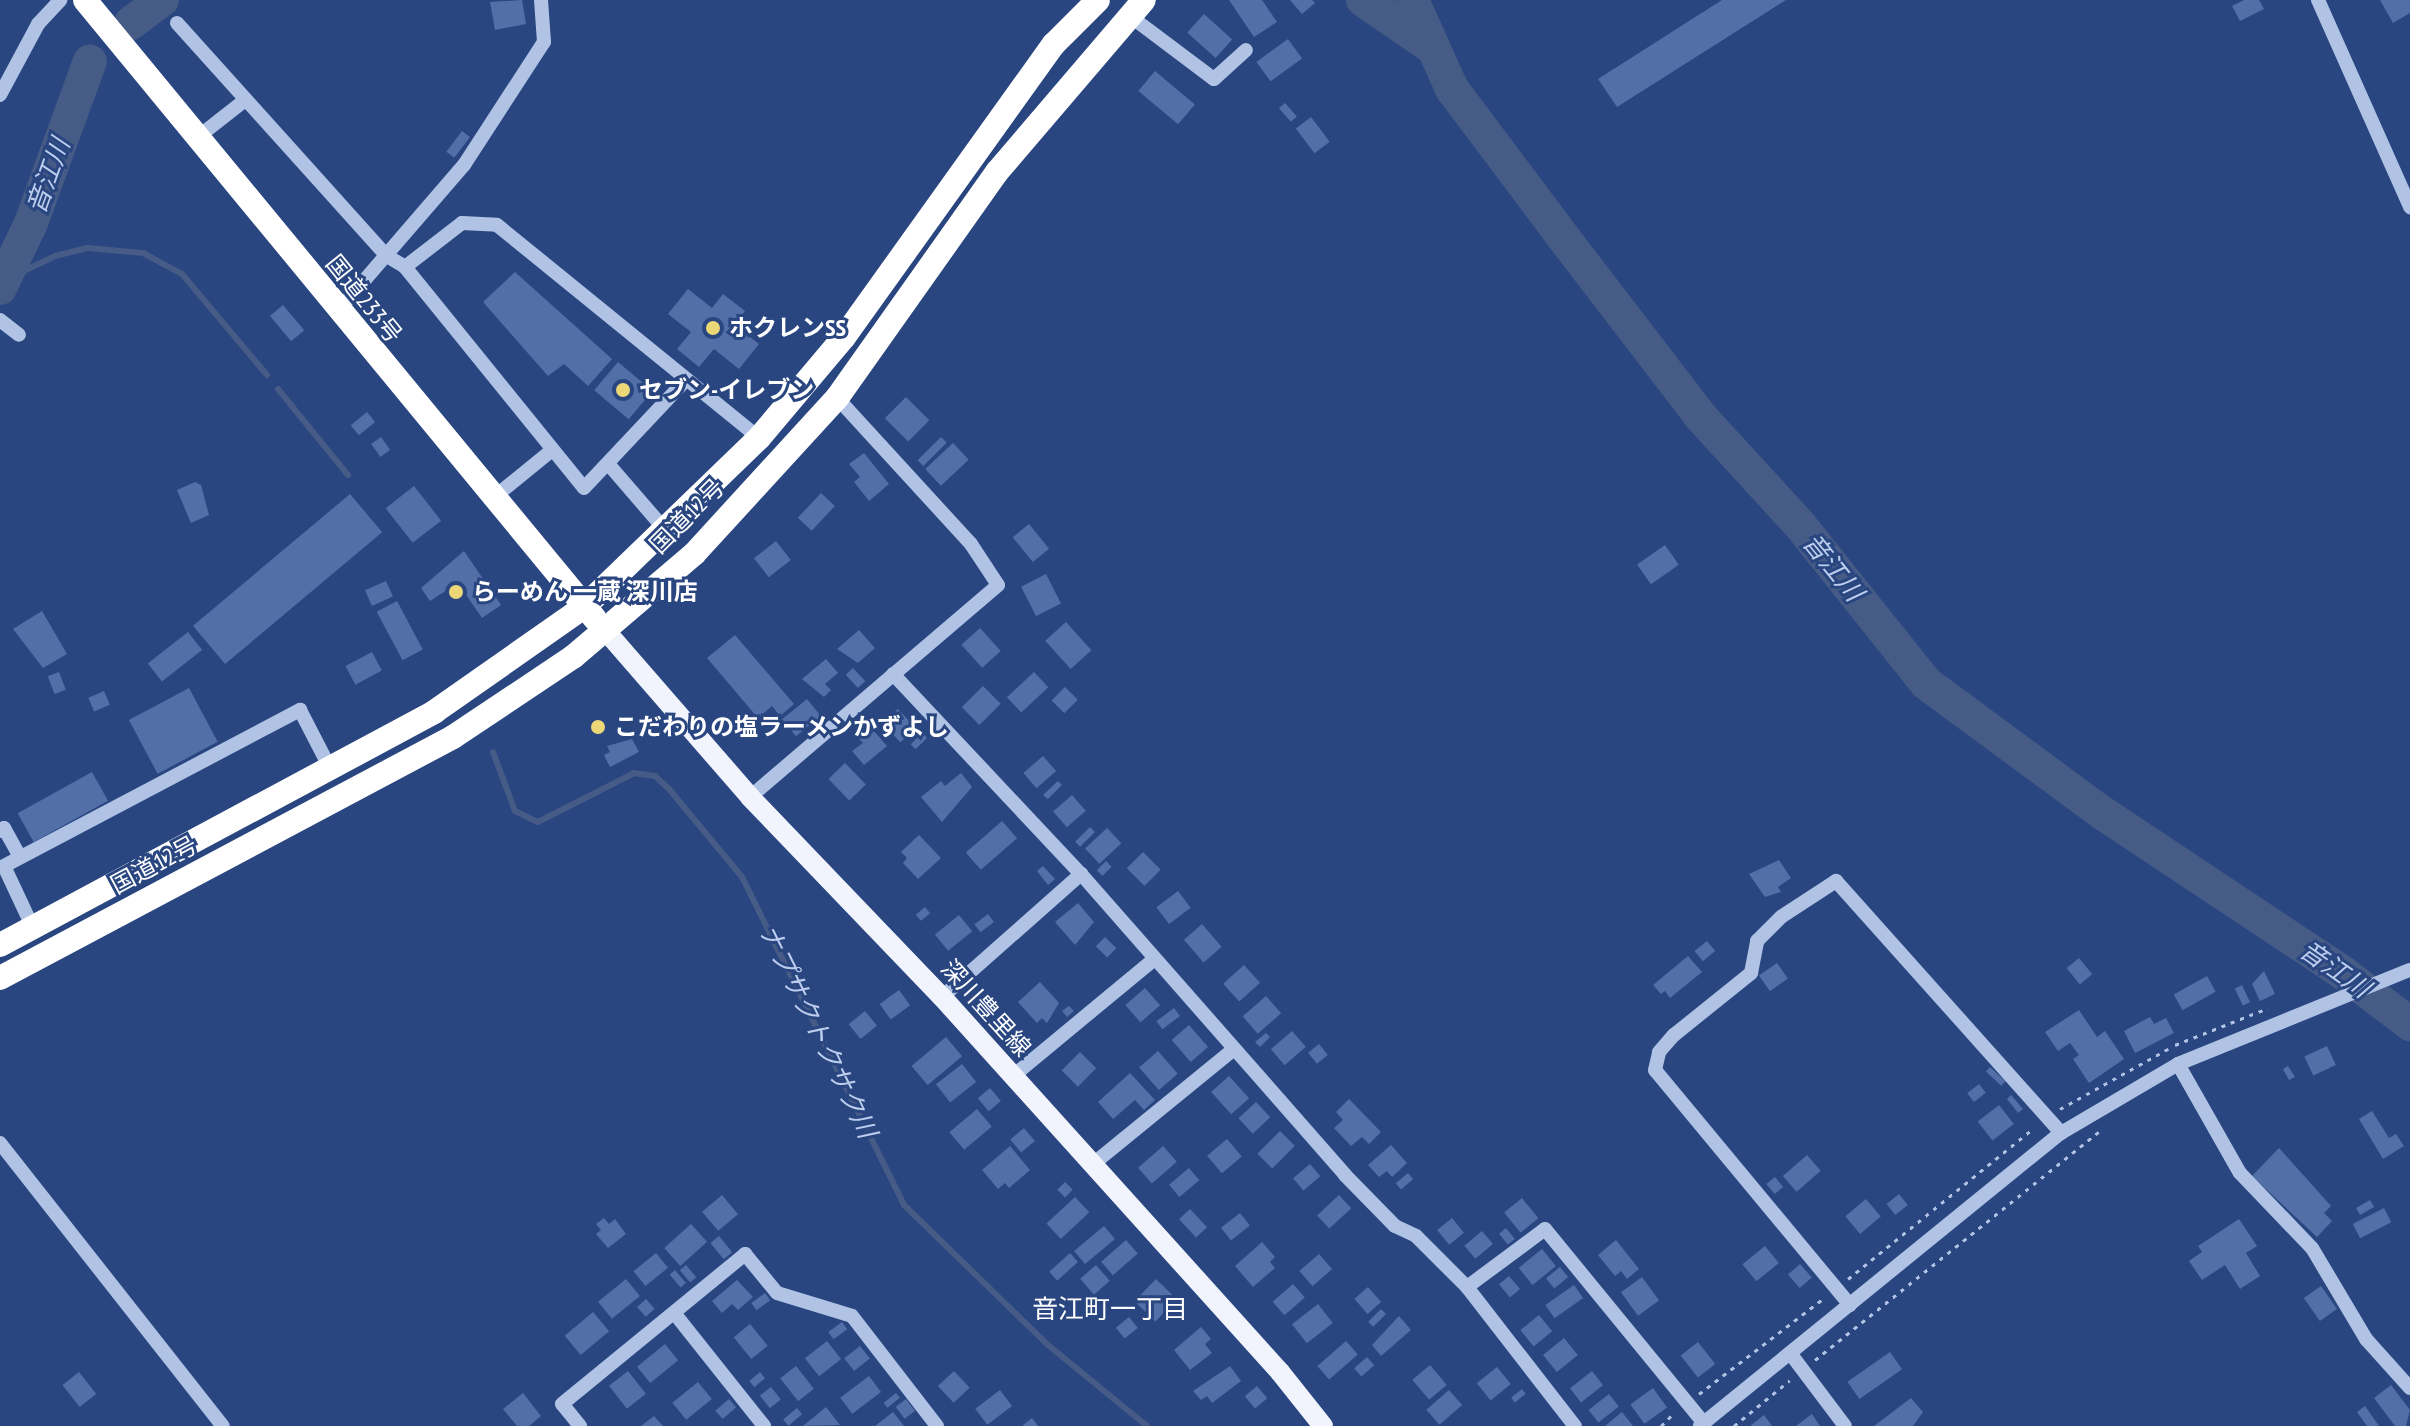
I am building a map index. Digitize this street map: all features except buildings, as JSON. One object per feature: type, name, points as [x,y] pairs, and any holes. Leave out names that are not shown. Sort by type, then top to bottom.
[{"type":"highway","name":"国道233号","points":[[85,0],[337,312],[605,630]]},
{"type":"highway","name":"国道12号","points":[[0,945],[434,712],[584,607],[667,532],[759,438],[844,337],[1054,44],[1098,0]]},
{"type":"highway","name":"国道12号","points":[[0,978],[453,737],[573,657],[605,630],[694,554],[837,398],[997,172],[1137,8]]},
{"type":"main road","name":"深川豊里線","points":[[605,630],[750,797],[942,997],[1093,1164],[1280,1372],[1323,1426]]},
{"type":"street","points":[[0,95],[38,24],[60,0]]},
{"type":"street","points":[[337,312],[464,165],[544,42],[541,0]]},
{"type":"street","points":[[2318,0],[2410,207]]},
{"type":"street","points":[[1137,8],[1214,79],[1246,50]]},
{"type":"street","points":[[177,23],[387,256],[405,267],[584,488],[610,466],[684,382]]},
{"type":"street","points":[[198,137],[245,100]]},
{"type":"street","points":[[405,267],[462,223],[497,225],[684,382],[759,438]]},
{"type":"street","points":[[750,797],[998,585],[971,544],[837,398]]},
{"type":"street","points":[[492,499],[552,450]]},
{"type":"street","points":[[610,466],[667,532]]},
{"type":"street","points":[[893,674],[1081,874],[1153,960],[1395,1226],[1416,1236],[1467,1287],[1575,1426]]},
{"type":"street","points":[[33,928],[4,866],[20,857],[300,710],[330,768]]},
{"type":"street","points":[[0,831],[4,828],[20,857]]},
{"type":"street","points":[[942,997],[1081,874]]},
{"type":"street","points":[[1850,1305],[1655,1070],[1659,1052],[1674,1035],[1751,973],[1757,941],[1781,917],[1836,881],[2061,1133]]},
{"type":"street","points":[[1013,1076],[1153,960]]},
{"type":"street","points":[[1467,1287],[1545,1229],[1702,1425],[2061,1133],[2178,1064],[2410,970]]},
{"type":"street","points":[[1093,1164],[1234,1049]]},
{"type":"street","points":[[2178,1064],[2240,1173],[2312,1248],[2366,1339],[2410,1388]]},
{"type":"street","points":[[3,1154],[223,1426]]},
{"type":"street","points":[[580,1426],[562,1404],[745,1254],[777,1293],[852,1316],[937,1426]]},
{"type":"street","points":[[675,1314],[764,1426]]},
{"type":"street","points":[[1790,1353],[1845,1426]]},
{"type":"path","points":[[1734,1426],[2066,1154],[2111,1124]]},
{"type":"waterway","name":"音江川","points":[[131,23],[162,0]]},
{"type":"waterway","name":"音江川","points":[[1363,0],[1429,45]]},
{"type":"waterway","name":"音江川","points":[[1412,0],[1452,89],[1563,237],[1701,417],[1800,525],[1926,683],[2104,814],[2342,972],[2410,1024]]},
{"type":"waterway","name":"音江川","points":[[0,288],[31,223],[90,61]]},
{"type":"waterway","name":"ナプサクトクサク川","points":[[5,280],[55,256],[88,248],[143,253],[182,274],[267,375]]},
{"type":"waterway","name":"ナプサクトクサク川","points":[[278,389],[348,475]]},
{"type":"waterway","name":"ナプサクトクサク川","points":[[493,752],[515,811],[538,822],[634,773],[655,776],[669,789],[742,877],[904,1205],[1048,1345],[1147,1426]]},
{"type":"place","name":"ホクレンSS","points":[[713,328]]},
{"type":"place","name":"セブン-イレブン","points":[[623,390]]},
{"type":"place","name":"らーめん 一蔵 深川店","points":[[456,592]]},
{"type":"place","name":"こだわりの塩ラーメンかずよし","points":[[598,727]]},
{"type":"district","name":"音江町一丁目","points":[[1110,1309]]}]
